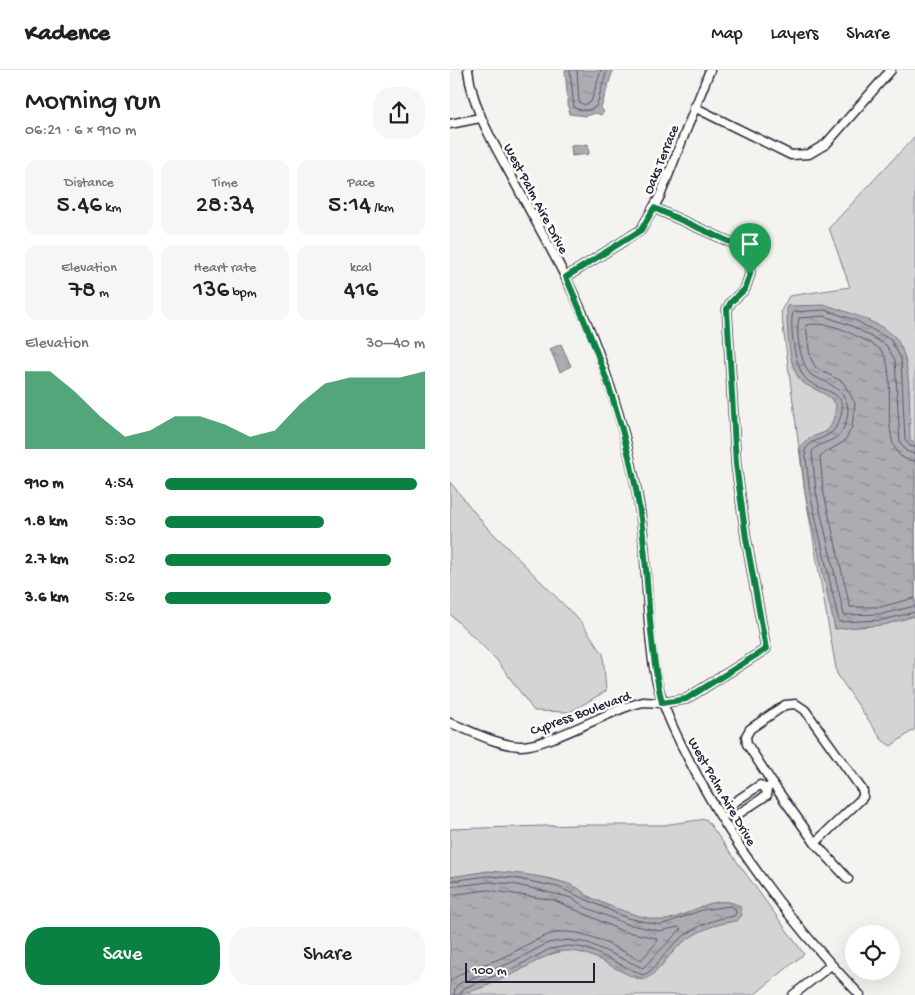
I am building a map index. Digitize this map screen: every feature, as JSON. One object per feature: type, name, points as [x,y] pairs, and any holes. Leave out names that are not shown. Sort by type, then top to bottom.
[{"type":"street","name":"West Palm Aire Drive","points":[[468,70],[470,86],[480,118],[566,277],[597,348],[622,424],[641,518],[654,668],[662,703],[700,781],[725,816],[764,882],[831,966],[860,995]]},
{"type":"street","name":"Oaks Terrace","points":[[566,277],[641,230],[654,208],[710,70]]},
{"type":"street","points":[[694,107],[791,155],[809,154],[826,144],[891,70]]},
{"type":"street","points":[[450,124],[480,118]]},
{"type":"street","name":"Cypress Boulevard","points":[[450,723],[500,742],[521,746],[542,742],[629,706],[643,702],[662,703],[686,699],[766,649],[746,538],[736,464],[727,309],[731,302],[745,289],[750,274],[749,259],[739,246],[654,208]]},
{"type":"street","points":[[815,843],[862,798],[863,791],[805,710],[796,704],[785,705],[750,729],[746,736],[747,744],[770,787],[815,843],[848,879]]},
{"type":"street","points":[[760,785],[770,787],[767,795],[734,817],[725,816],[727,807],[760,785]]},
{"type":"street","points":[[793,995],[831,966]]},
{"type":"shaded area","points":[[915,136],[915,729],[891,746],[882,740],[837,674],[805,493],[781,311],[789,296],[850,287],[829,228]]},
{"type":"shaded area","points":[[450,482],[484,524],[581,622],[603,654],[606,691],[570,712],[534,711],[496,659],[450,614]]},
{"type":"shaded area","points":[[706,819],[804,954],[754,995],[450,995],[450,829],[576,825],[663,825]]},
{"type":"water","points":[[565,70],[613,70],[601,108],[604,112],[601,115],[596,113],[586,116],[569,114]]},
{"type":"water","points":[[588,144],[589,154],[572,156],[571,146]]},
{"type":"water","points":[[826,305],[863,318],[890,332],[901,347],[905,358],[910,400],[910,439],[915,445],[915,616],[884,625],[835,629],[805,493],[800,448],[807,441],[823,433],[831,426],[836,405],[826,395],[799,379],[791,360],[789,348],[787,306]]},
{"type":"water","points":[[561,344],[571,366],[560,372],[550,349]]},
{"type":"water","points":[[488,871],[534,876],[568,884],[605,904],[652,919],[669,919],[719,902],[730,902],[740,906],[742,915],[737,921],[719,924],[695,934],[674,951],[656,971],[643,980],[588,955],[568,951],[549,955],[512,975],[485,986],[466,993],[450,995],[450,877]]},
{"type":"route","points":[[654,208],[739,246],[749,259],[750,274],[745,289],[731,302],[727,309],[736,464],[746,538],[766,649],[686,699],[662,703],[654,668],[641,518],[622,424],[597,348],[566,277],[641,230],[654,208]]}]
